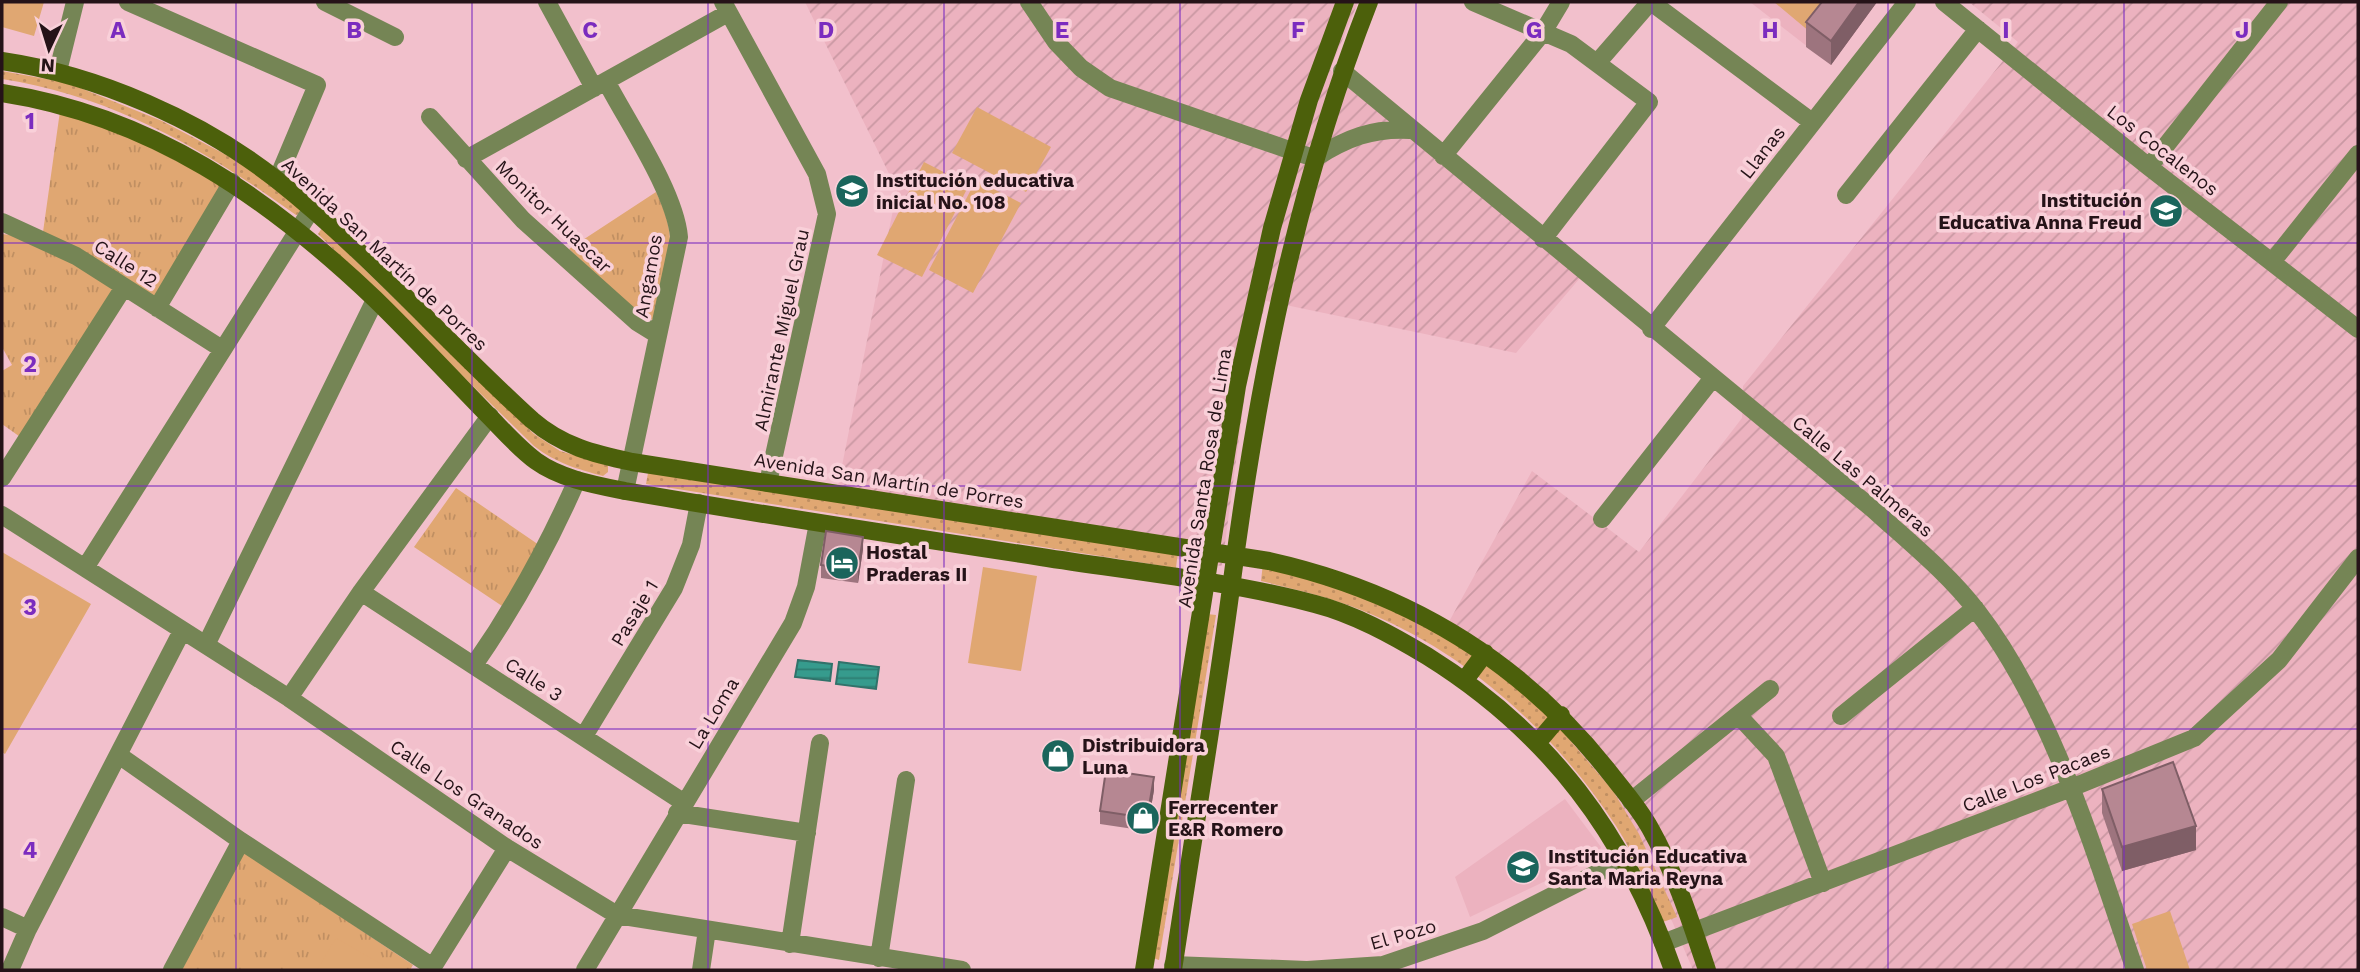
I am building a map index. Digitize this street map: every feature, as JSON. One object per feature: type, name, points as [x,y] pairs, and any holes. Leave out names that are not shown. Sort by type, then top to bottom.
[{"type":"main road","name":"Avenida Santa Rosa de Lima","points":[[1143,970],[1213,552],[1237,386],[1272,228],[1328,44],[1345,2]]},
{"type":"main road","points":[[1173,968],[1265,363],[1293,235],[1315,158],[1342,71],[1369,2]]},
{"type":"main road","name":"Avenida San Martín de Porres","points":[[2,61],[58,71],[96,83],[218,141],[277,180],[551,436],[590,453],[632,462],[1234,555],[1314,571],[1361,587],[1447,627],[1485,653],[1561,715],[1631,801],[1649,826],[1666,861],[1707,970]]},
{"type":"main road","name":"Avenida San Martín de Porres","points":[[2,93],[52,102],[114,122],[172,148],[232,181],[298,230],[375,300],[537,462],[577,480],[625,491],[818,523],[1208,583],[1315,604],[1360,621],[1406,643],[1464,681],[1538,742],[1601,820],[1625,859],[1673,970]]},
{"type":"main road","points":[[1464,681],[1485,653]]},
{"type":"main road","points":[[1538,742],[1561,715]]},
{"type":"street","points":[[58,71],[75,2]]},
{"type":"street","points":[[128,2],[317,85],[277,180]]},
{"type":"street","name":"Angamos","points":[[547,2],[600,85],[677,219],[677,255],[625,491]]},
{"type":"street","points":[[1029,2],[1056,43],[1082,68],[1110,88],[1294,152],[1315,158],[1349,137],[1366,132],[1410,130]]},
{"type":"street","points":[[1473,2],[1571,44],[1649,102],[1543,239]]},
{"type":"street","points":[[1443,156],[1543,32],[1561,2]]},
{"type":"street","points":[[1597,63],[1651,2],[1812,122]]},
{"type":"street","name":"Llanas","points":[[1651,329],[1907,2]]},
{"type":"street","name":"Los Cocalenos","points":[[1944,2],[2149,167],[2358,329]]},
{"type":"street","points":[[2149,167],[2279,2]]},
{"type":"street","points":[[333,3],[395,37]]},
{"type":"street","points":[[466,159],[600,85],[726,7]]},
{"type":"street","name":"Almirante Miguel Grau","points":[[726,7],[817,174],[827,214],[768,483]]},
{"type":"street","points":[[1846,195],[1978,29]]},
{"type":"street","name":"Calle Las Palmeras","points":[[1342,71],[1651,329],[1874,510],[1923,553],[1975,608],[2001,643],[2021,680],[2071,788],[2136,970]]},
{"type":"street","name":"Monitor Huascar","points":[[430,117],[523,220],[637,322],[658,335]]},
{"type":"street","points":[[2272,262],[2358,154]]},
{"type":"street","points":[[157,308],[232,181]]},
{"type":"street","points":[[85,568],[311,210]]},
{"type":"street","name":"Calle 12","points":[[2,222],[76,256],[222,349]]},
{"type":"street","points":[[2,478],[124,287]]},
{"type":"street","points":[[206,645],[375,300]]},
{"type":"street","points":[[1602,519],[1712,379]]},
{"type":"street","points":[[289,698],[361,592],[490,416]]},
{"type":"street","points":[[474,665],[512,610],[547,548],[577,480]]},
{"type":"street","name":"Pasaje 1","points":[[584,736],[674,588],[691,545],[699,503]]},
{"type":"street","name":"Calle Los Granados","points":[[2,515],[289,698],[507,848],[617,915],[962,970]]},
{"type":"street","name":"La Loma","points":[[585,970],[793,623],[806,587],[818,523]]},
{"type":"street","name":"Calle Los Pacaes","points":[[1663,943],[2071,788],[2194,738],[2279,660],[2358,558]]},
{"type":"street","name":"Calle 3","points":[[361,592],[584,736],[680,808]]},
{"type":"street","points":[[1841,716],[1975,608]]},
{"type":"street","points":[[10,970],[27,929],[120,756],[182,631]]},
{"type":"street","points":[[1631,801],[1770,689]]},
{"type":"street","points":[[1738,715],[1776,755],[1823,883]]},
{"type":"street","points":[[790,944],[820,743]]},
{"type":"street","points":[[120,756],[432,969],[507,848]]},
{"type":"street","points":[[879,958],[906,780]]},
{"type":"street","points":[[680,808],[807,833]]},
{"type":"street","points":[[172,970],[241,841]]},
{"type":"street","name":"El Pozo","points":[[1173,968],[1307,970],[1384,967],[1483,931],[1625,859]]},
{"type":"street","points":[[2,917],[27,929]]},
{"type":"street","points":[[701,970],[707,930]]},
{"type":"shaded area","points":[[805,2],[1358,2],[1330,70],[1580,278],[1516,353],[1266,301],[1248,371],[1222,566],[834,506],[897,190]]},
{"type":"shaded area","points":[[1750,2],[1877,2],[1831,65]]},
{"type":"shaded area","points":[[1969,2],[2358,2],[2358,970],[1693,970],[1635,835],[1553,731],[1440,638],[1532,471],[1639,552],[1742,418],[1743,386],[2018,42]]},
{"type":"shaded area","points":[[798,660],[832,664],[830,681],[795,677]]},
{"type":"shaded area","points":[[839,662],[879,667],[876,689],[836,684]]},
{"type":"shaded area","name":"Institución Educativa Santa Maria Reyna","points":[[1565,799],[1601,847],[1598,856],[1470,917],[1455,877]]},
{"type":"green space","points":[[2,2],[44,2],[34,36],[2,27]]},
{"type":"green space","points":[[1774,2],[1836,2],[1810,32]]},
{"type":"green space","points":[[2,71],[68,83],[162,121],[262,174],[302,209],[300,214],[296,215],[228,169],[157,129],[82,98],[2,79]]},
{"type":"green space","points":[[977,107],[1051,147],[1026,192],[952,153]]},
{"type":"green space","points":[[60,111],[143,144],[221,186],[157,298],[43,232]]},
{"type":"green space","points":[[924,162],[969,185],[922,277],[877,255]]},
{"type":"green space","points":[[976,180],[1021,203],[973,293],[929,270]]},
{"type":"green space","points":[[656,192],[668,225],[670,253],[656,316],[651,320],[644,319],[569,249]]},
{"type":"green space","points":[[322,228],[534,434],[560,451],[608,465],[608,472],[603,476],[576,468],[550,457],[534,446],[318,234]]},
{"type":"green space","points":[[2,234],[27,237],[118,289],[23,439],[2,424],[2,371],[12,365],[2,347]]},
{"type":"green space","points":[[648,473],[1178,551],[1176,568],[646,484]]},
{"type":"green space","points":[[456,488],[542,547],[508,610],[414,547]]},
{"type":"green space","points":[[2,552],[91,604],[5,754],[2,752]]},
{"type":"green space","points":[[1263,563],[1332,582],[1438,629],[1515,685],[1562,731],[1613,791],[1639,834],[1677,917],[1663,922],[1629,849],[1593,793],[1540,731],[1510,703],[1444,653],[1409,632],[1346,604],[1261,581]]},
{"type":"green space","points":[[983,567],[1037,576],[1021,671],[968,663]]},
{"type":"green space","points":[[1207,614],[1216,615],[1159,960],[1153,958]]},
{"type":"green space","points":[[240,849],[413,965],[410,970],[182,970]]},
{"type":"green space","points":[[2170,911],[2190,970],[2147,970],[2132,924]]},
{"type":"green space","points":[[336,938],[388,968],[387,970],[317,970]]},
{"type":"building","points":[[1822,2],[1859,2],[1831,41],[1806,22]]},
{"type":"building","name":"Hostal Praderas II","points":[[826,531],[863,537],[858,571],[821,565]]},
{"type":"building","points":[[2173,762],[2196,826],[2122,847],[2102,789]]},
{"type":"building","points":[[1106,770],[1154,777],[1147,818],[1100,811]]},
{"type":"place","name":"Institución educativa inicial No. 108","points":[[852,191]]},
{"type":"place","name":"Institución Educativa Anna Freud","points":[[2166,211]]},
{"type":"place","name":"Hostal Praderas II","points":[[842,563]]},
{"type":"place","name":"Distribuidora Luna","points":[[1058,756]]},
{"type":"place","name":"Ferrecenter E&R Romero","points":[[1143,818]]},
{"type":"place","name":"Institución Educativa Santa Maria Reyna","points":[[1523,867]]}]
